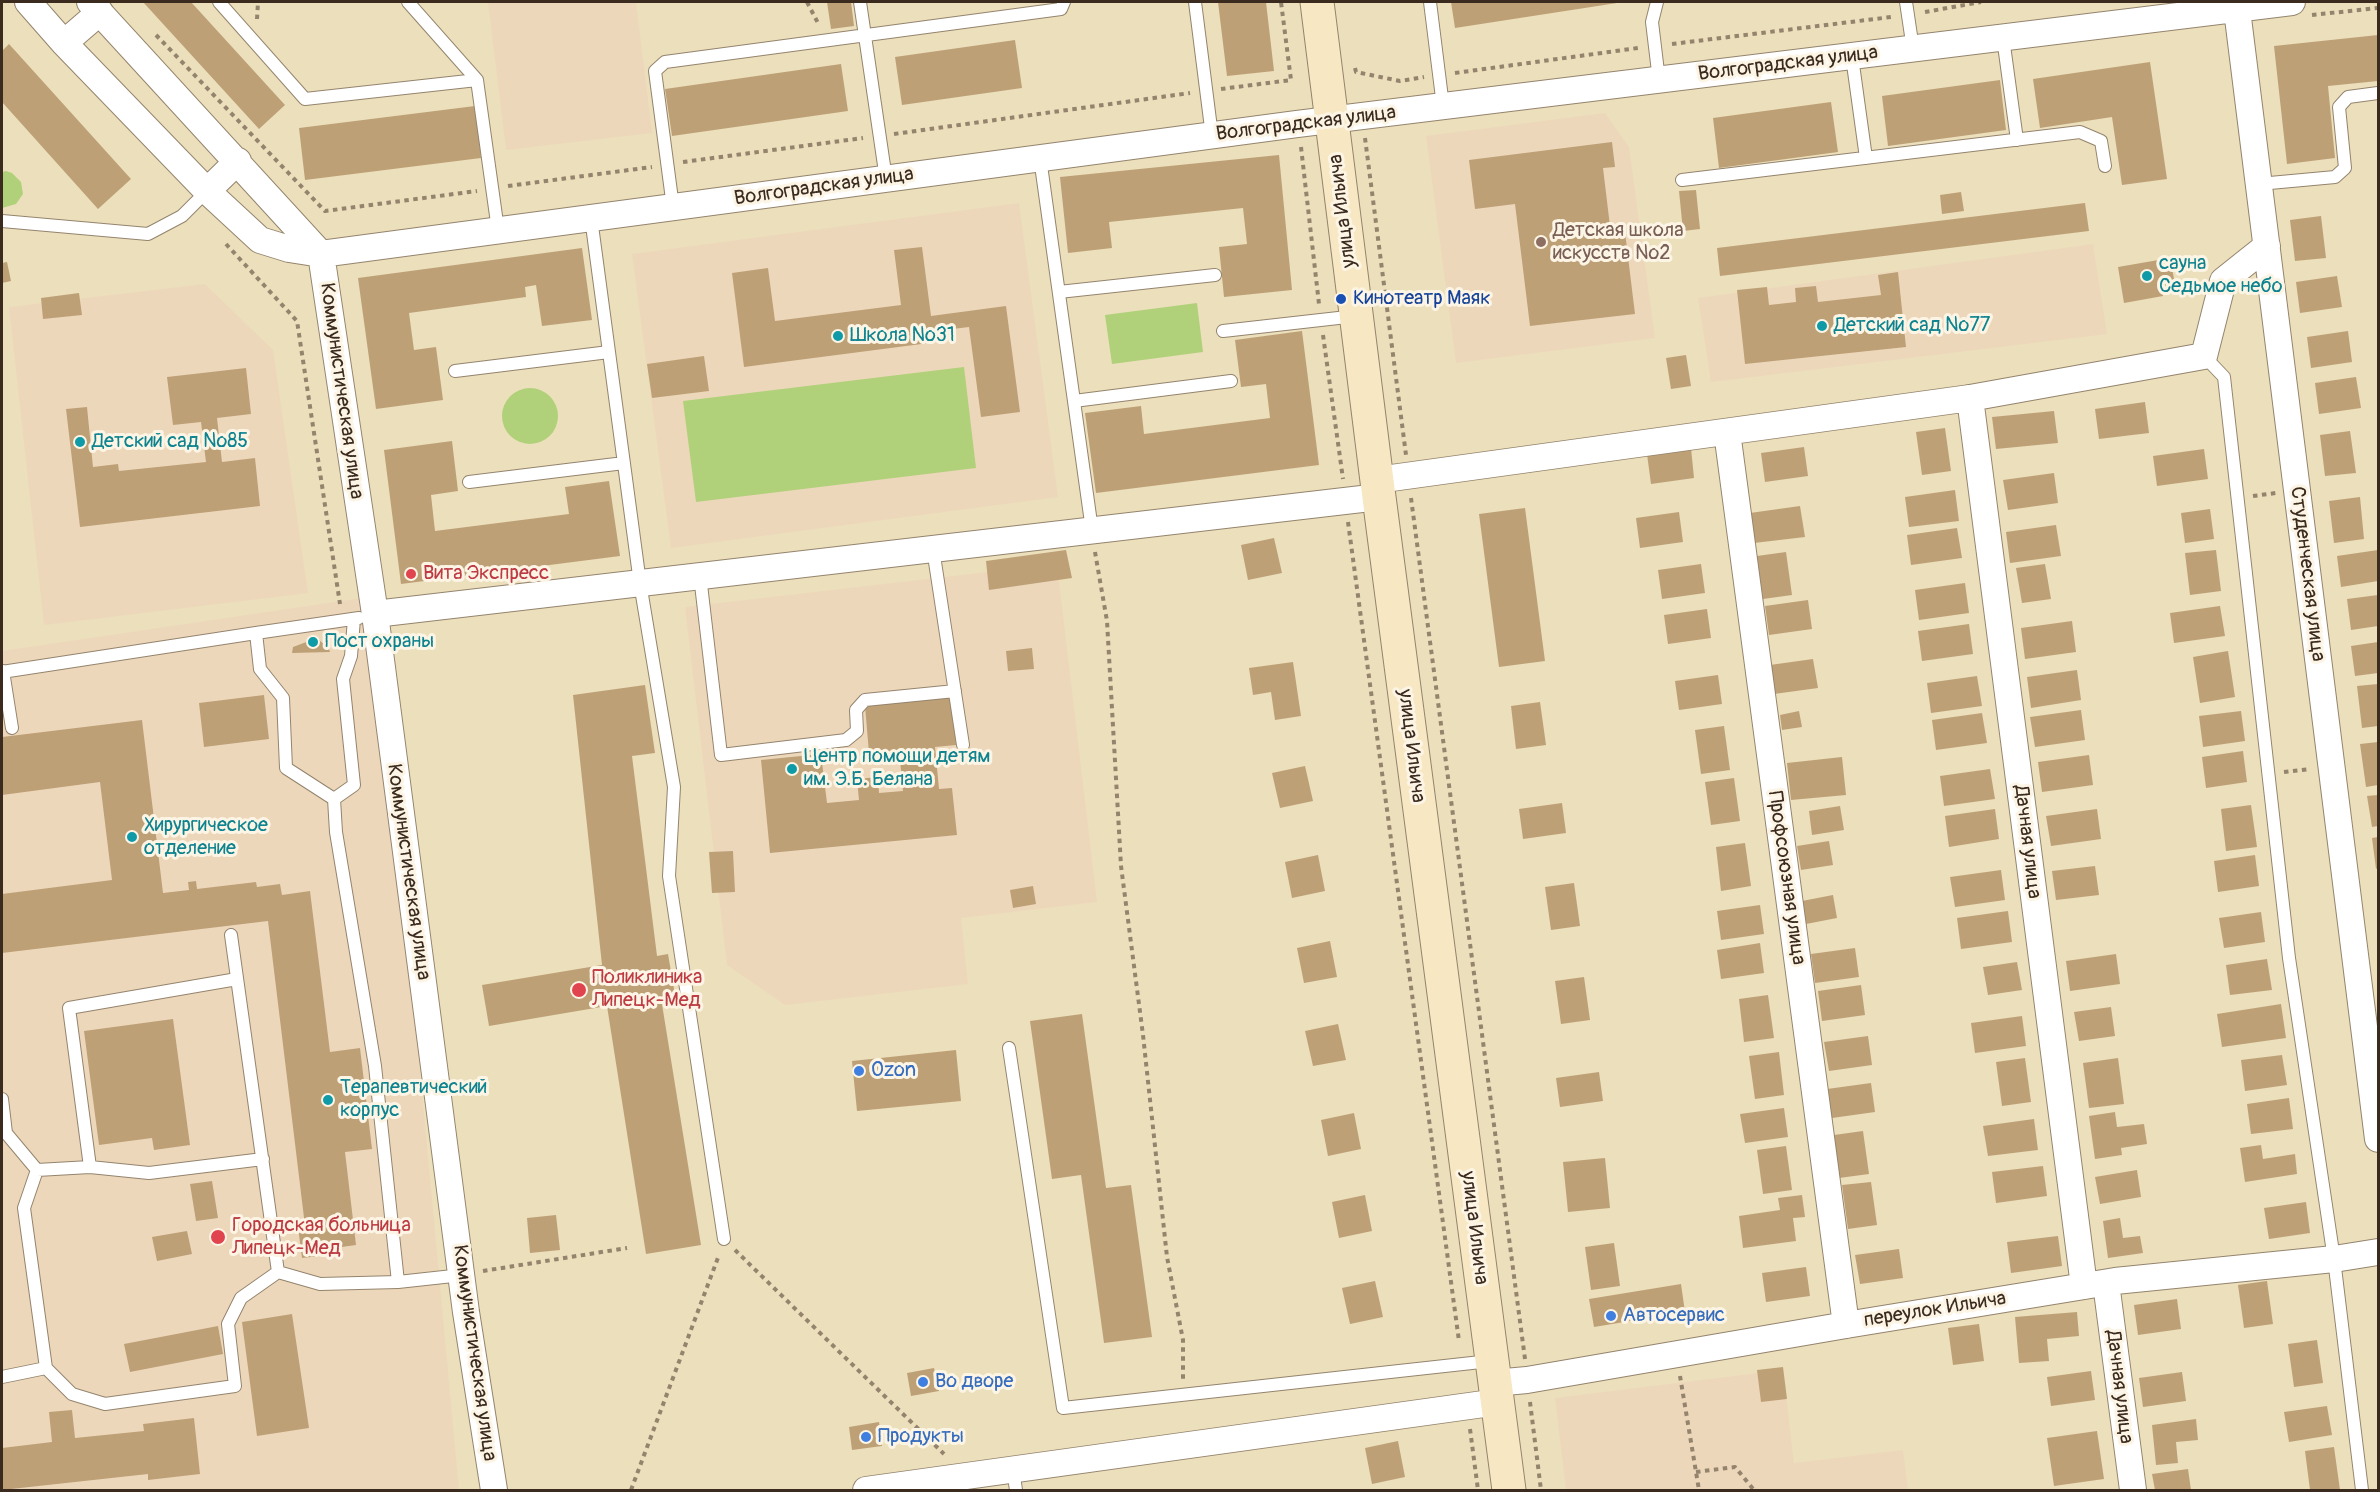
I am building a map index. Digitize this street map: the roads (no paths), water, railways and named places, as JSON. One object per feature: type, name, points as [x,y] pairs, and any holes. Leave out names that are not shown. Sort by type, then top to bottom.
[{"type":"street","points":[[28,2],[64,43],[207,191],[260,240],[289,249],[321,254]]},
{"type":"street","name":"улица Ильича","points":[[1317,2],[1378,488],[1483,1383],[1509,1491]]},
{"type":"street","name":"Волгоградская улица","points":[[321,254],[1332,120],[1913,50],[2209,7],[2237,10],[2292,2]]},
{"type":"street","points":[[64,43],[95,7],[321,254]]},
{"type":"street","name":"Студенческая улица","points":[[2237,10],[2379,1139]]},
{"type":"street","points":[[207,191],[238,161]]},
{"type":"street","points":[[357,618],[1345,500],[1408,476],[1970,398],[2204,356],[2223,281],[2266,246]]},
{"type":"street","name":"Коммунистическая улица","points":[[321,254],[357,618],[462,1275],[494,1491]]},
{"type":"street","name":"Дачная улица","points":[[1970,398],[2095,1285],[2133,1491]]},
{"type":"street","name":"Профсоюзная улица","points":[[1727,432],[1846,1325]]},
{"type":"street","name":"переулок Ильича","points":[[866,1491],[967,1476],[1014,1480],[1483,1383],[1527,1380],[2095,1285],[2379,1252]]},
{"type":"lane","points":[[219,2],[305,99],[477,80]]},
{"type":"lane","points":[[408,2],[477,80],[498,230]]},
{"type":"lane","points":[[860,2],[886,179]]},
{"type":"lane","points":[[673,207],[655,71],[665,62],[1061,9],[1064,2]]},
{"type":"lane","points":[[1195,2],[1212,136]]},
{"type":"lane","points":[[1430,2],[1443,106]]},
{"type":"lane","points":[[1656,2],[1652,22],[1659,80]]},
{"type":"lane","points":[[1906,2],[1913,50]]},
{"type":"lane","points":[[2003,38],[2017,140]]},
{"type":"lane","points":[[1852,57],[1866,158]]},
{"type":"lane","points":[[2259,184],[2335,177],[2345,168],[2339,107],[2348,97],[2379,93]]},
{"type":"lane","points":[[1682,180],[2080,132],[2101,141],[2105,166]]},
{"type":"lane","points":[[1040,158],[1092,530]]},
{"type":"lane","points":[[2,221],[148,234],[182,216],[207,191]]},
{"type":"lane","points":[[591,218],[640,583],[674,787],[669,876],[724,1239]]},
{"type":"lane","points":[[1059,292],[1215,274]]},
{"type":"lane","points":[[1223,331],[1356,316]]},
{"type":"lane","points":[[455,371],[609,352]]},
{"type":"lane","points":[[2204,356],[2224,377],[2289,958],[2334,1259],[2362,1491]]},
{"type":"lane","points":[[1074,401],[1231,381]]},
{"type":"lane","points":[[469,482],[624,463]]},
{"type":"lane","points":[[933,549],[963,745]]},
{"type":"lane","points":[[700,576],[721,754],[846,740],[857,731],[856,710],[865,700],[955,691]]},
{"type":"lane","points":[[12,728],[2,672],[357,618],[351,656],[343,679],[354,785],[334,799]]},
{"type":"lane","points":[[256,633],[261,669],[283,698],[286,768],[334,799]]},
{"type":"lane","points":[[334,799],[336,832],[375,1066],[398,1282]]},
{"type":"lane","points":[[231,935],[278,1272]]},
{"type":"lane","points":[[90,1167],[69,1008],[237,979]]},
{"type":"lane","points":[[1009,1048],[1063,1408],[1184,1395],[1483,1383]]},
{"type":"lane","points":[[2,1099],[6,1133],[37,1170]]},
{"type":"lane","points":[[37,1170],[90,1167],[149,1173],[263,1160]]},
{"type":"lane","points":[[37,1170],[24,1208],[46,1368],[72,1394],[105,1404],[235,1386],[228,1324],[240,1298],[278,1272]]},
{"type":"lane","points":[[278,1272],[320,1284],[398,1282],[462,1275]]},
{"type":"lane","points":[[2,1377],[46,1368]]},
{"type":"place","name":"Детская школа искусств №2","points":[[1541,242]]},
{"type":"place","name":"сауна Седьмое небо","points":[[2147,276]]},
{"type":"place","name":"Кинотеатр Маяк","points":[[1341,299]]},
{"type":"place","name":"Детский сад №77","points":[[1822,326]]},
{"type":"place","name":"Школа №31","points":[[838,336]]},
{"type":"place","name":"Детский сад №85","points":[[80,442]]},
{"type":"place","name":"Вита Экспресс","points":[[411,574]]},
{"type":"place","name":"Пост охраны","points":[[313,642]]},
{"type":"place","name":"Центр помощи детям им. Э.Б. Белана","points":[[792,769]]},
{"type":"place","name":"Хирургическое отделение","points":[[132,837]]},
{"type":"place","name":"Поликлиника Липецк-Мед","points":[[579,990]]},
{"type":"place","name":"Ozon","points":[[859,1071]]},
{"type":"place","name":"Терапевтический корпус","points":[[328,1100]]},
{"type":"place","name":"Городская больница Липецк-Мед","points":[[218,1237]]},
{"type":"place","name":"Автосервис","points":[[1611,1316]]},
{"type":"place","name":"Во дворе","points":[[923,1382]]},
{"type":"place","name":"Продукты","points":[[866,1437]]}]
